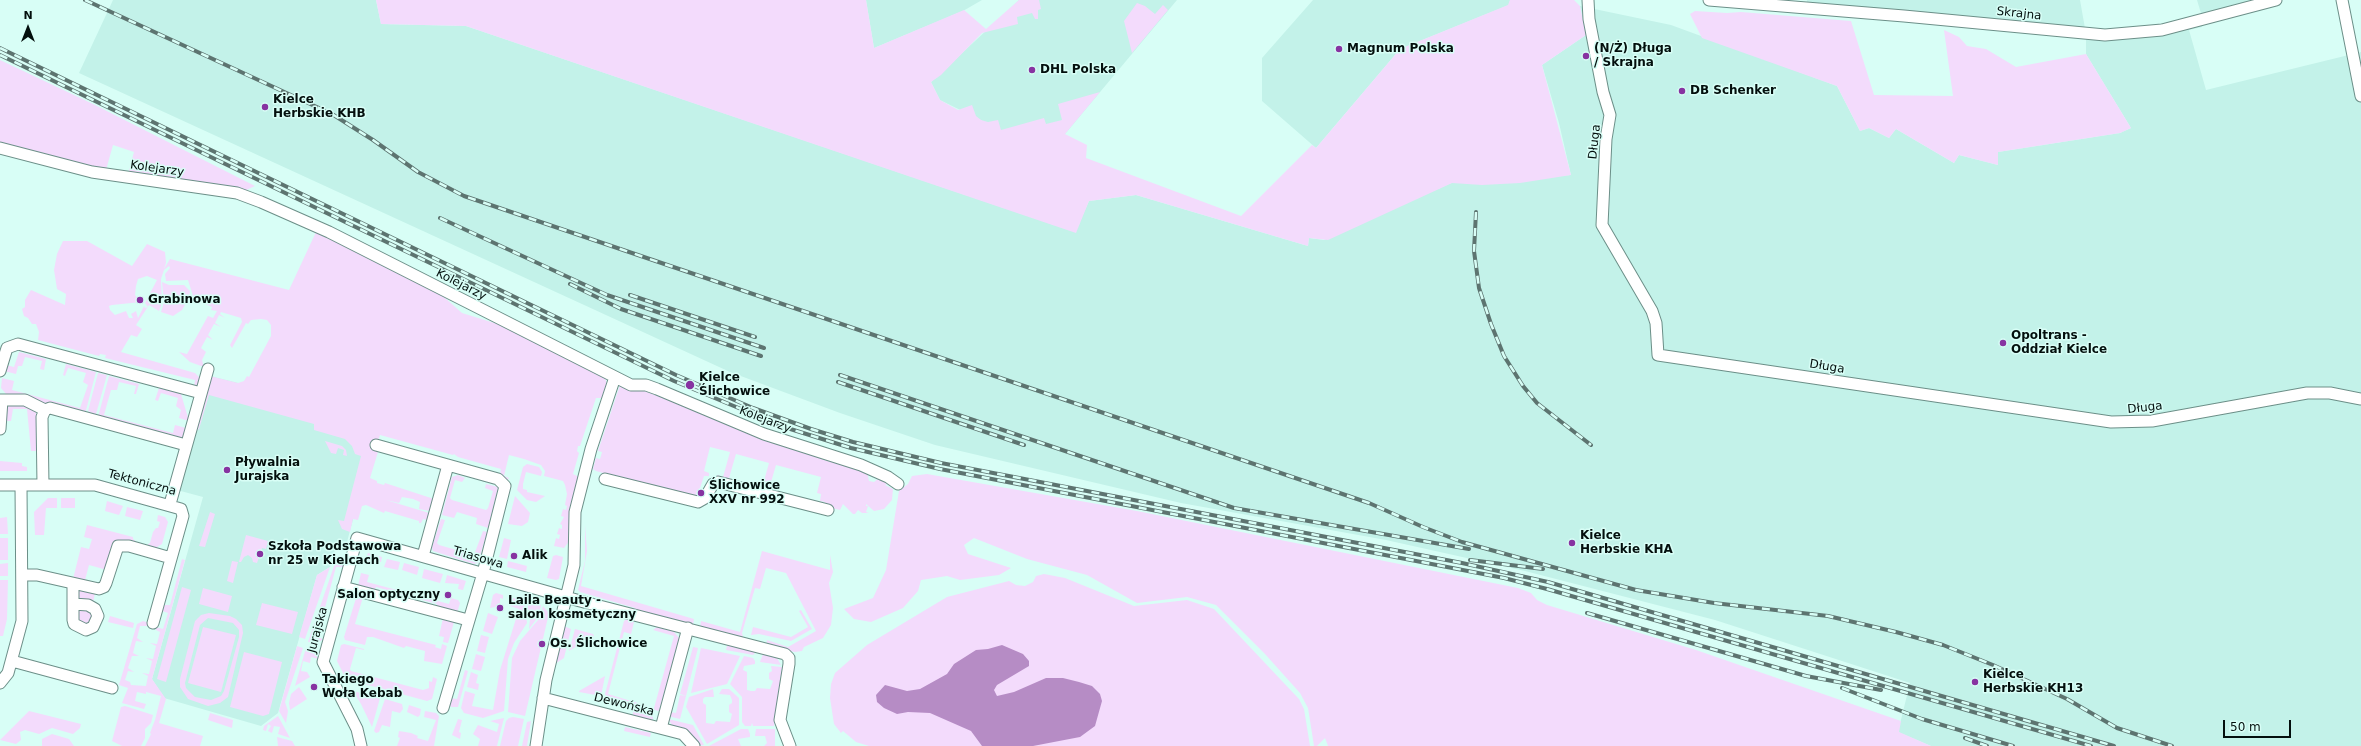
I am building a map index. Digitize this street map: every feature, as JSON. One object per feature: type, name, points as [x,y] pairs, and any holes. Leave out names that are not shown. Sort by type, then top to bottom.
[{"type":"street","name":"Długa","points":[[1588,0],[1588,19],[1602,87],[1610,115],[1606,139],[1602,226],[1652,311],[1656,323],[1658,355],[2117,422],[2152,421],[2307,393],[2330,393],[2361,400]]},
{"type":"street","name":"Skrajna","points":[[1709,0],[1904,16],[2105,35],[2162,30],[2276,0]]},
{"type":"street","points":[[2342,0],[2361,96]]},
{"type":"street","name":"Kolejarzy","points":[[0,148],[92,172],[237,194],[261,202],[329,232],[631,385],[646,385],[657,389],[785,442],[860,465],[888,477],[898,484]]},
{"type":"street","points":[[0,372],[7,348],[18,344],[201,393]]},
{"type":"street","points":[[170,504],[208,369]]},
{"type":"street","points":[[536,746],[543,698],[575,557],[575,512],[591,449],[615,377]]},
{"type":"street","points":[[0,429],[2,398],[29,401],[45,410],[55,409],[186,445]]},
{"type":"street","points":[[43,485],[42,417],[45,410]]},
{"type":"street","points":[[376,445],[498,479],[505,486],[483,573],[443,708]]},
{"type":"street","points":[[423,556],[448,465]]},
{"type":"street","points":[[605,478],[698,502],[704,498],[713,484],[718,482],[828,510]]},
{"type":"street","name":"Tektoniczna","points":[[0,485],[95,485],[178,507],[183,512],[153,623]]},
{"type":"street","points":[[2,678],[12,661],[22,621],[21,485]]},
{"type":"street","name":"Triasowa","points":[[357,538],[566,596],[785,654],[789,658],[780,720],[790,746]]},
{"type":"street","name":"Jurajska","points":[[357,538],[323,662],[357,729],[361,746]]},
{"type":"street","points":[[22,575],[37,575],[93,589],[104,587],[118,546],[129,546],[171,558]]},
{"type":"street","points":[[73,584],[73,604]]},
{"type":"street","points":[[343,587],[468,620]]},
{"type":"street","points":[[661,728],[688,628]]},
{"type":"street","points":[[12,661],[112,688]]},
{"type":"street","name":"Dewońska","points":[[543,698],[686,735],[694,746]]},
{"type":"shaded area","points":[[113,0],[376,0],[381,24],[466,26],[1075,232],[1089,201],[1136,195],[1308,246],[1309,238],[1324,240],[1451,183],[1571,175],[1559,123],[1542,65],[1586,35],[1580,6],[1671,25],[1837,86],[1860,131],[1869,128],[1889,138],[1896,129],[1954,163],[1959,155],[1998,165],[1998,152],[2120,133],[2131,128],[2086,54],[2086,34],[2203,20],[2202,27],[2189,30],[2206,90],[2361,52],[2361,746],[1931,746],[1898,732],[1910,683],[1715,620],[1525,571],[1386,540],[1181,503],[935,445],[840,413],[730,372],[79,73]]},
{"type":"shaded area","points":[[376,0],[866,0],[874,48],[964,10],[986,29],[1019,0],[1039,0],[1041,9],[1038,10],[1038,19],[1035,19],[1032,13],[1017,17],[1018,24],[982,33],[941,75],[931,82],[940,100],[958,110],[972,105],[976,116],[981,120],[988,122],[998,120],[1001,130],[1044,118],[1046,124],[1062,120],[1058,104],[1100,92],[1065,134],[1087,145],[1086,158],[1241,216],[1312,145],[1316,148],[1400,49],[1508,5],[1510,0],[1574,0],[1580,6],[1586,35],[1542,65],[1571,175],[1520,183],[1482,185],[1452,183],[1328,240],[1309,238],[1308,246],[1136,195],[1089,201],[1076,233],[466,26],[381,24]]},
{"type":"shaded area","points":[[866,0],[982,0],[963,11],[874,48]]},
{"type":"shaded area","name":"DHL Polska","points":[[1019,0],[1177,0],[1065,134],[1011,135],[940,100],[931,82]]},
{"type":"shaded area","points":[[1313,0],[1510,0],[1509,5],[1400,49],[1316,148],[1262,101],[1262,58]]},
{"type":"shaded area","points":[[1807,0],[2080,0],[2086,34],[1806,7]]},
{"type":"shaded area","points":[[2197,0],[2276,0],[2203,20]]},
{"type":"shaded area","points":[[1137,3],[1145,6],[1155,14],[1163,5],[1168,10],[1132,53],[1124,21]]},
{"type":"shaded area","points":[[1695,11],[1727,13],[1741,12],[1851,21],[1874,95],[1953,96],[1944,30],[1959,37],[1967,46],[1986,49],[2016,67],[2086,54],[2131,128],[2120,133],[1998,152],[1998,165],[1959,155],[1954,163],[1896,129],[1889,138],[1869,128],[1860,131],[1837,86],[1702,38],[1690,14]]},
{"type":"shaded area","points":[[0,60],[93,104],[255,186],[244,191],[128,174],[134,152],[113,145],[106,170],[0,146]]},
{"type":"shaded area","points":[[316,232],[393,271],[436,290],[462,313],[504,326],[605,378],[607,384],[604,398],[596,398],[580,446],[578,446],[577,451],[579,453],[573,474],[579,477],[569,516],[570,540],[564,548],[554,546],[556,538],[559,539],[560,535],[557,534],[559,528],[562,529],[562,525],[560,524],[564,517],[561,516],[563,509],[566,510],[567,506],[565,505],[567,494],[563,481],[544,476],[545,471],[541,465],[524,459],[509,455],[504,476],[509,478],[507,481],[500,475],[501,469],[458,457],[454,454],[453,455],[380,435],[378,441],[373,441],[371,447],[378,452],[370,478],[377,481],[377,483],[384,485],[385,483],[434,499],[430,511],[419,509],[420,502],[413,499],[402,497],[399,503],[386,500],[429,513],[427,520],[423,519],[421,523],[419,523],[419,521],[385,511],[384,513],[366,505],[362,506],[358,520],[353,519],[350,532],[342,529],[338,520],[344,521],[361,456],[355,454],[352,446],[345,439],[314,430],[314,424],[209,395],[199,429],[194,432],[210,376],[238,383],[244,381],[247,376],[249,377],[271,336],[271,325],[267,320],[251,320],[248,324],[246,323],[232,348],[230,345],[242,322],[241,318],[221,312],[220,314],[225,318],[219,315],[215,323],[221,327],[214,324],[208,335],[213,340],[207,337],[201,348],[206,352],[202,360],[204,367],[190,362],[179,352],[187,354],[208,316],[213,318],[217,311],[211,310],[212,307],[201,302],[198,297],[193,296],[188,280],[166,281],[165,274],[170,268],[169,266],[164,270],[161,279],[162,303],[159,311],[149,305],[148,307],[136,325],[142,329],[137,337],[131,335],[121,352],[195,373],[200,378],[198,387],[194,387],[195,380],[105,358],[106,355],[100,354],[99,356],[38,340],[39,332],[36,324],[32,324],[28,318],[24,316],[22,309],[25,307],[25,300],[31,290],[65,305],[66,294],[57,289],[54,270],[57,254],[63,241],[87,241],[132,266],[147,244],[165,252],[166,263],[164,269],[170,259],[289,290]],"holes":[[[147,276],[157,280],[145,303],[148,307],[145,308],[144,306],[138,318],[136,311],[131,314],[133,318],[129,318],[126,311],[115,315],[110,310],[109,306],[141,302],[135,295],[136,286],[138,279]]]},
{"type":"shaded area","points":[[162,282],[169,285],[184,285],[190,291],[189,298],[182,310],[173,316],[161,312],[164,302]]},
{"type":"shaded area","points":[[19,352],[46,359],[44,370],[40,369],[42,361],[25,357],[22,366],[18,366],[16,374],[4,371],[6,365],[14,367]]},
{"type":"shaded area","points":[[66,364],[96,372],[85,414],[7,395],[1,388],[2,378],[14,381],[12,390],[80,408],[88,385],[83,382],[86,373],[68,368],[65,376],[63,375]]},
{"type":"shaded area","points":[[98,373],[107,375],[96,414],[94,414],[88,411]]},
{"type":"shaded area","points":[[109,376],[139,384],[136,394],[134,394],[136,386],[119,382],[117,390],[111,390],[104,415],[173,433],[175,425],[186,428],[182,440],[98,417]]},
{"type":"shaded area","name":"Szkoła Podstawowa nr 25 w Kielcach","points":[[210,376],[347,410],[371,452],[347,542],[338,540],[330,567],[317,575],[278,713],[261,726],[164,698],[152,679],[203,497],[177,490]]},
{"type":"shaded area","points":[[621,382],[824,460],[867,472],[869,481],[874,482],[879,478],[889,483],[885,485],[893,489],[892,500],[884,509],[874,511],[866,504],[866,506],[868,506],[866,512],[869,513],[862,513],[858,510],[855,514],[853,514],[843,504],[840,510],[824,506],[825,502],[820,501],[821,494],[817,493],[821,477],[776,465],[769,489],[775,491],[762,488],[769,463],[736,454],[729,478],[735,481],[717,477],[717,475],[723,477],[730,452],[710,447],[704,471],[709,473],[709,476],[704,476],[698,494],[702,495],[696,499],[596,471],[593,469],[596,458],[600,459],[602,452],[598,451]]},
{"type":"shaded area","points":[[159,388],[181,394],[189,421],[179,418],[181,410],[176,406],[178,398],[161,393],[158,401],[155,400]]},
{"type":"shaded area","points":[[20,402],[36,412],[36,451],[31,451],[27,409],[13,409],[11,421],[5,421],[6,406]]},
{"type":"shaded area","points":[[325,441],[342,446],[346,450],[347,456],[343,455],[344,450],[338,448],[336,454],[331,453]]},
{"type":"shaded area","points":[[0,461],[22,463],[22,466],[27,467],[27,471],[0,471]]},
{"type":"shaded area","points":[[527,464],[539,467],[542,472],[541,476],[526,472],[523,484],[523,489],[527,490],[527,492],[545,496],[536,502],[527,500],[517,490],[523,467]]},
{"type":"shaded area","points":[[927,474],[1137,511],[1518,588],[1531,593],[1537,600],[1547,605],[1696,650],[1901,721],[1899,732],[1931,746],[1328,746],[1325,738],[1317,746],[1314,746],[1308,708],[1300,693],[1265,654],[1216,605],[1187,597],[1137,603],[1087,575],[1027,559],[974,538],[964,545],[968,554],[1011,568],[999,575],[960,580],[947,576],[921,580],[918,591],[903,608],[871,622],[854,619],[844,609],[873,598],[886,570],[899,491],[908,484],[912,476]]},
{"type":"shaded area","points":[[458,475],[465,478],[462,482],[455,480],[450,498],[452,500],[486,510],[493,491],[485,488],[486,484],[498,487],[488,528],[476,524],[477,518],[457,512],[454,518],[442,515],[452,477]]},
{"type":"shaded area","points":[[515,496],[530,513],[528,522],[522,526],[508,524]]},
{"type":"shaded area","points":[[48,498],[57,498],[57,508],[46,508],[44,535],[35,535],[34,512]]},
{"type":"shaded area","points":[[61,498],[75,498],[75,508],[61,508]]},
{"type":"shaded area","points":[[107,501],[123,506],[119,515],[105,511]]},
{"type":"shaded area","points":[[127,507],[143,511],[140,520],[125,516]]},
{"type":"shaded area","points":[[210,512],[215,514],[205,547],[199,546]]},
{"type":"shaded area","points":[[158,515],[165,517],[168,522],[162,544],[152,550],[143,548],[150,543],[153,532],[156,528],[158,528],[160,522],[157,521]]},
{"type":"shaded area","points":[[7,517],[8,534],[0,534],[0,518]]},
{"type":"shaded area","points":[[441,519],[445,520],[437,543],[439,545],[474,555],[483,531],[487,532],[478,563],[474,564],[433,551],[432,547]]},
{"type":"shaded area","points":[[87,525],[133,537],[133,539],[138,543],[121,541],[107,570],[89,565],[84,584],[73,579],[81,547],[89,549],[92,539],[84,537]]},
{"type":"shaded area","points":[[585,525],[587,551],[581,586],[694,619],[693,625],[634,610],[635,608],[580,592],[578,590],[585,561]]},
{"type":"shaded area","points":[[246,535],[268,541],[266,549],[262,548],[257,563],[253,562],[252,558],[248,555],[244,557],[241,562],[239,562]]},
{"type":"shaded area","points":[[0,538],[8,538],[8,560],[0,560]]},
{"type":"shaded area","points":[[504,538],[511,540],[507,559],[499,557]]},
{"type":"shaded area","points":[[762,551],[830,570],[830,555],[833,572],[829,583],[833,608],[831,625],[823,638],[804,647],[802,651],[795,652],[766,646],[767,640],[788,647],[816,631],[786,573],[766,568],[760,589],[755,588],[742,633],[743,637],[700,628],[701,621],[740,632]]},
{"type":"shaded area","points":[[368,553],[382,557],[381,562],[372,562],[371,565],[364,563]]},
{"type":"shaded area","points":[[556,555],[563,557],[559,579],[556,580],[547,578],[553,556]]},
{"type":"shaded area","points":[[182,559],[185,560],[152,679],[166,699],[159,723],[203,736],[200,746],[145,746],[151,734],[150,733],[161,696],[146,692],[146,694],[137,692],[135,701],[146,704],[144,709],[122,703],[128,688],[119,685],[137,624],[143,621],[149,623],[149,626],[140,626],[137,638],[143,642],[136,641],[133,653],[139,656],[132,656],[128,668],[134,672],[128,671],[125,680],[130,682],[131,685],[146,686],[148,676],[142,673],[149,674],[152,661],[146,658],[153,659],[156,646],[150,643],[157,644],[160,632],[156,630],[156,627],[163,629],[168,613],[162,611],[163,605],[170,605]]},
{"type":"shaded area","points":[[387,559],[400,562],[398,570],[384,567]]},
{"type":"shaded area","points":[[341,560],[345,561],[344,567],[336,567],[317,637],[323,639],[318,643],[308,642],[335,563]]},
{"type":"shaded area","points":[[232,561],[238,562],[233,583],[227,581]]},
{"type":"shaded area","points":[[508,561],[527,566],[526,572],[507,567]]},
{"type":"shaded area","points":[[8,563],[8,576],[0,576],[0,564]]},
{"type":"shaded area","points":[[404,563],[419,567],[417,575],[402,570]]},
{"type":"shaded area","points":[[330,567],[305,639],[299,637],[317,575]]},
{"type":"shaded area","points":[[424,569],[443,574],[440,583],[422,578]]},
{"type":"shaded area","points":[[361,573],[369,575],[367,582],[449,604],[451,598],[458,600],[460,603],[457,613],[437,609],[437,604],[415,598],[414,603],[397,598],[398,593],[376,587],[374,592],[358,586]]},
{"type":"shaded area","points":[[1044,574],[1065,578],[1134,606],[1187,600],[1214,609],[1299,699],[1304,709],[1310,746],[869,746],[856,742],[843,731],[841,733],[834,724],[830,698],[831,684],[835,673],[867,645],[947,597],[1009,581],[1016,585],[1025,586],[1033,582],[1036,576]]},
{"type":"shaded area","points":[[447,575],[466,581],[463,590],[458,589],[459,584],[445,583]]},
{"type":"shaded area","points":[[0,580],[8,580],[7,619],[3,636],[0,636]]},
{"type":"shaded area","points":[[182,587],[191,590],[166,682],[157,679]]},
{"type":"shaded area","points":[[203,588],[232,596],[228,612],[199,604]]},
{"type":"shaded area","points":[[79,589],[95,593],[93,603],[79,598],[76,591]]},
{"type":"shaded area","points":[[496,593],[503,595],[503,599],[500,598],[500,606],[490,608],[493,595]]},
{"type":"shaded area","points":[[357,595],[363,597],[355,624],[436,645],[435,647],[441,649],[442,644],[447,646],[442,664],[424,661],[425,651],[406,646],[404,648],[373,637],[367,637],[365,645],[345,640],[344,637]]},
{"type":"shaded area","points":[[513,598],[524,601],[527,623],[514,643],[508,659],[504,711],[483,718],[464,713],[461,708],[465,691],[475,694],[472,706],[493,710],[500,670],[519,609],[510,606]]},
{"type":"shaded area","points":[[527,602],[541,605],[538,617],[529,629],[530,619]]},
{"type":"shaded area","points":[[262,603],[298,612],[292,634],[256,625]]},
{"type":"shaded area","points":[[543,606],[549,613],[525,716],[508,712],[512,658],[520,641],[538,620]]},
{"type":"shaded area","points":[[76,608],[86,608],[94,613],[90,625],[78,623]]},
{"type":"shaded area","points":[[801,610],[812,629],[791,641],[759,634],[751,635],[753,627],[791,637],[808,627],[799,611]]},
{"type":"shaded area","points":[[209,613],[230,616],[242,625],[243,633],[228,697],[220,703],[208,706],[188,699],[180,687],[180,679],[195,621],[201,615]],"holes":[[[208,618],[233,623],[239,630],[239,637],[224,691],[221,696],[211,700],[195,697],[186,688],[185,683],[200,625]]]},
{"type":"shaded area","points":[[488,613],[498,617],[492,634],[483,631]]},
{"type":"shaded area","points":[[110,616],[134,623],[133,628],[108,622]]},
{"type":"shaded area","points":[[443,618],[454,622],[448,643],[443,642],[444,637],[439,636]]},
{"type":"shaded area","points":[[627,619],[634,622],[631,634],[624,632],[608,694],[654,708],[674,636],[653,630],[657,627],[674,632],[679,638],[659,711],[607,699],[605,694],[624,621]]},
{"type":"shaded area","points":[[564,626],[571,629],[564,658],[555,664]]},
{"type":"shaded area","points":[[203,627],[236,635],[221,692],[188,683]]},
{"type":"shaded area","points":[[575,629],[593,634],[594,636],[569,651]]},
{"type":"shaded area","points":[[481,635],[489,637],[485,653],[477,651]]},
{"type":"shaded area","points":[[728,642],[758,650],[753,655],[726,650]]},
{"type":"shaded area","points":[[344,644],[364,649],[356,648],[350,669],[351,671],[423,690],[429,688],[429,681],[432,682],[433,677],[437,679],[432,699],[427,701],[346,679],[337,661],[341,645]]},
{"type":"shaded area","points":[[1002,645],[1023,654],[1029,661],[1029,666],[997,685],[994,690],[997,696],[1014,692],[1046,678],[1063,678],[1079,682],[1092,686],[1100,694],[1102,701],[1095,726],[1080,737],[1033,746],[982,746],[971,731],[930,713],[908,712],[897,714],[884,708],[877,702],[876,695],[885,685],[907,691],[920,689],[947,674],[954,664],[976,650],[988,649]]},
{"type":"shaded area","points":[[297,646],[303,648],[285,702],[288,711],[286,723],[299,746],[279,711]]},
{"type":"shaded area","points":[[693,647],[698,648],[686,696],[680,694]]},
{"type":"shaded area","points":[[306,648],[315,651],[318,659],[311,657],[310,663],[303,661],[301,671],[307,672],[310,677],[295,686]]},
{"type":"shaded area","points":[[701,648],[740,656],[727,684],[691,693]]},
{"type":"shaded area","points":[[244,652],[282,662],[269,714],[263,716],[230,707]]},
{"type":"shaded area","points":[[476,654],[485,657],[481,671],[472,669]]},
{"type":"shaded area","points":[[763,654],[777,658],[781,665],[760,662]]},
{"type":"shaded area","points":[[744,656],[753,658],[755,661],[755,664],[744,666],[743,670],[747,672],[747,690],[755,691],[757,688],[770,689],[773,681],[769,679],[769,673],[772,671],[771,666],[782,667],[774,726],[753,726],[752,723],[751,726],[745,726],[742,722],[742,697],[730,684]]},
{"type":"shaded area","points":[[465,670],[468,671],[458,707],[451,707],[449,704],[451,698],[457,699]]},
{"type":"shaded area","points":[[471,672],[478,675],[476,683],[479,684],[478,690],[467,687]]},
{"type":"shaded area","points":[[605,676],[601,696],[579,692],[579,691]]},
{"type":"shaded area","points":[[299,687],[307,699],[290,710],[289,703],[291,694]]},
{"type":"shaded area","points":[[713,689],[714,697],[705,697],[703,699],[703,703],[706,705],[706,723],[714,724],[716,721],[730,722],[732,714],[729,712],[729,705],[732,703],[732,700],[730,695],[719,694],[722,689],[729,689],[739,698],[739,725],[707,744],[686,707],[689,697]]},
{"type":"shaded area","points":[[353,691],[380,698],[372,727],[361,704]]},
{"type":"shaded area","points":[[680,695],[686,696],[680,719],[668,716],[670,712],[676,713]]},
{"type":"shaded area","points":[[385,699],[402,704],[403,709],[400,713],[392,711],[390,727],[382,725],[379,732],[376,733],[374,731]]},
{"type":"shaded area","points":[[409,705],[421,709],[418,717],[407,712]]},
{"type":"shaded area","points":[[125,706],[153,715],[151,723],[145,729],[145,738],[141,746],[122,746],[112,741],[121,707]]},
{"type":"shaded area","points":[[633,709],[653,714],[653,720],[633,716]]},
{"type":"shaded area","points":[[29,711],[81,724],[80,728],[73,734],[52,728],[39,734],[25,730],[20,732],[21,740],[16,744],[0,740]]},
{"type":"shaded area","points":[[425,711],[436,713],[439,716],[434,746],[397,746],[400,738],[398,737],[399,731],[411,733],[418,736],[417,738],[428,741],[436,720],[424,717]]},
{"type":"shaded area","points":[[210,713],[233,720],[232,728],[208,720]]},
{"type":"shaded area","points":[[278,716],[290,738],[278,734],[280,727],[274,726],[272,733],[268,731],[271,726],[268,724],[266,731],[263,730],[264,726]]},
{"type":"shaded area","points":[[513,717],[524,719],[518,746],[500,746],[506,721]]},
{"type":"shaded area","points":[[504,718],[497,746],[478,746],[480,739],[473,734],[478,725],[497,732],[499,724],[490,721]]},
{"type":"shaded area","points":[[458,719],[462,720],[459,732],[461,733],[460,739],[452,735]]},
{"type":"shaded area","points":[[668,719],[693,725],[704,745],[698,746],[689,732],[672,725]]},
{"type":"shaded area","points":[[531,721],[527,746],[522,746],[527,722]]},
{"type":"shaded area","points":[[625,727],[651,733],[650,737],[624,731]]},
{"type":"shaded area","points":[[741,729],[748,729],[750,737],[738,739],[741,746],[709,746]]},
{"type":"shaded area","points":[[756,729],[775,729],[775,746],[764,746],[767,743],[765,736],[755,736]]},
{"type":"shaded area","points":[[52,734],[69,739],[74,746],[42,746],[42,739]]},
{"type":"shaded area","points":[[277,737],[292,741],[295,746],[278,746]]},
{"type":"railway","points":[[85,0],[332,114],[373,140],[418,172],[464,196],[1369,503],[1423,527],[1462,542],[1636,590],[1714,603],[1828,616],[1943,645],[1993,665],[2067,699],[2117,728],[2172,746]]},
{"type":"railway","points":[[0,48],[676,375],[753,408],[811,429],[853,442],[941,463],[1462,563],[1548,582],[2114,746]]},
{"type":"railway","points":[[0,55],[674,381],[784,427],[851,448],[940,469],[1504,578],[1547,589],[2091,746]]},
{"type":"railway","points":[[1476,212],[1474,251],[1479,288],[1504,356],[1523,386],[1537,403],[1591,445]]},
{"type":"railway","points":[[440,218],[607,295],[764,348]]},
{"type":"railway","points":[[570,284],[621,309],[761,356]]},
{"type":"railway","points":[[630,295],[755,337]]},
{"type":"railway","points":[[840,375],[1234,508],[1469,549]]},
{"type":"railway","points":[[838,382],[1024,445]]},
{"type":"railway","points":[[1470,560],[1543,569]]},
{"type":"railway","points":[[1587,613],[1806,676],[1881,690]]},
{"type":"railway","points":[[1842,688],[1922,719],[2013,746]]},
{"type":"railway","points":[[1965,738],[1987,746]]},
{"type":"place","name":"Magnum Polska","points":[[1339,49]]},
{"type":"place","name":"(N/Ż) Długa / Skrajna","points":[[1586,56]]},
{"type":"place","name":"DHL Polska","points":[[1032,70]]},
{"type":"place","name":"DB Schenker","points":[[1682,91]]},
{"type":"place","name":"Kielce Herbskie KHB","points":[[265,107]]},
{"type":"place","name":"Grabinowa","points":[[140,300]]},
{"type":"place","name":"Opoltrans - Oddział Kielce","points":[[2003,343]]},
{"type":"place","name":"Kielce Ślichowice","points":[[690,385]]},
{"type":"place","name":"Pływalnia Jurajska","points":[[227,470]]},
{"type":"place","name":"Ślichowice XXV nr 992","points":[[701,493]]},
{"type":"place","name":"Kielce Herbskie KHA","points":[[1572,543]]},
{"type":"place","name":"Szkoła Podstawowa nr 25 w Kielcach","points":[[260,554]]},
{"type":"place","name":"Alik","points":[[514,556]]},
{"type":"place","name":"Salon optyczny","points":[[448,595]]},
{"type":"place","name":"Laila Beauty - salon kosmetyczny","points":[[500,608]]},
{"type":"place","name":"Os. Ślichowice","points":[[542,644]]},
{"type":"place","name":"Kielce Herbskie KH13","points":[[1975,682]]},
{"type":"place","name":"Takiego Woła Kebab","points":[[314,687]]}]
